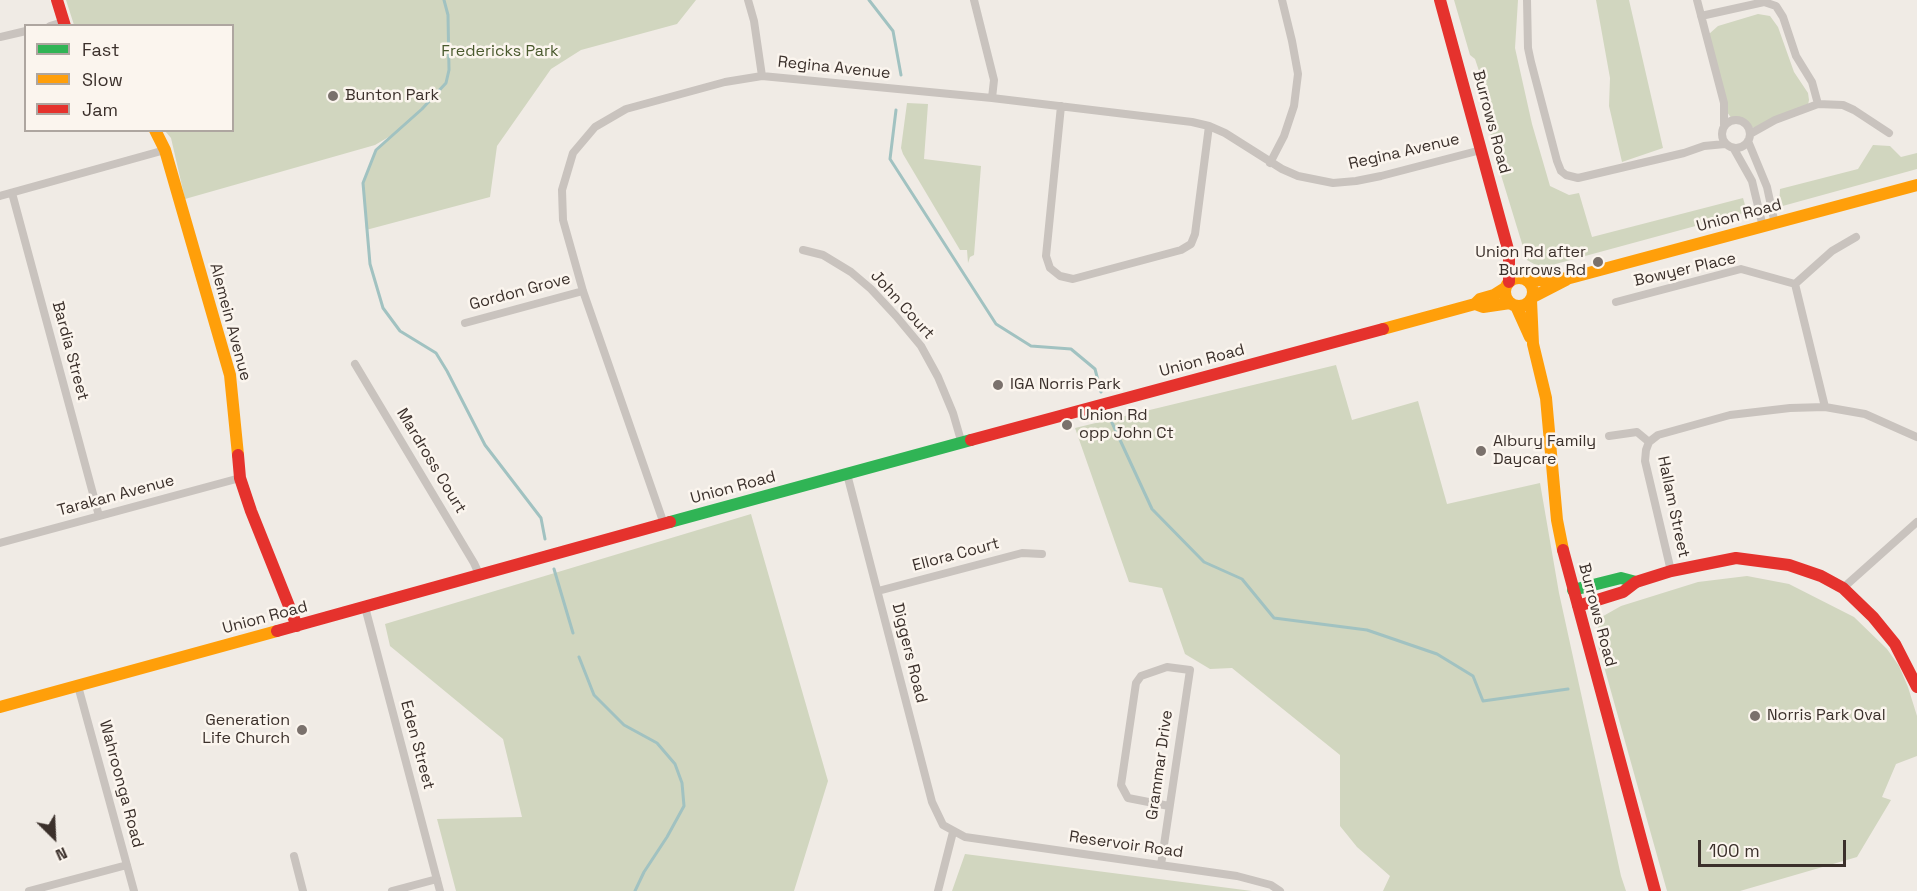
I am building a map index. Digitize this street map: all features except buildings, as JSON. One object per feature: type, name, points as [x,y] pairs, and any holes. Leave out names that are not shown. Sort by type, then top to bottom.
[{"type":"main road","points":[[57,0],[64,24]]},
{"type":"main road","name":"Burrows Road","points":[[1440,0],[1509,253],[1526,279]]},
{"type":"main road","name":"Alemein Avenue","points":[[156,132],[165,150],[230,375],[240,478],[297,626]]},
{"type":"main road","name":"Union Road","points":[[1526,279],[1569,278],[1917,184]]},
{"type":"main road","name":"Burrows Road","points":[[1507,285],[1509,253]]},
{"type":"main road","points":[[1515,278],[1526,279],[1533,288],[1532,298],[1524,305],[1513,304],[1506,297],[1507,285],[1515,278]]},
{"type":"main road","name":"Union Road","points":[[1532,298],[1569,278]]},
{"type":"main road","name":"Union Road","points":[[0,707],[479,574],[1475,304],[1480,299],[1494,295],[1507,285]]},
{"type":"main road","name":"Burrows Road","points":[[1532,298],[1533,344],[1546,398],[1557,520],[1573,590],[1655,891]]},
{"type":"main road","name":"Union Road","points":[[1475,304],[1483,307],[1513,304]]},
{"type":"main road","name":"Burrows Road","points":[[1513,304],[1533,344]]},
{"type":"main road","points":[[1578,606],[1623,592],[1636,582],[1671,571],[1736,558],[1756,559],[1797,567],[1843,588],[1873,617],[1895,644],[1917,687]]},
{"type":"main road","points":[[1573,590],[1621,578],[1636,582]]},
{"type":"street","points":[[748,0],[754,21],[762,76]]},
{"type":"street","points":[[974,0],[994,80],[992,98]]},
{"type":"street","points":[[1270,163],[1284,136],[1294,106],[1298,74],[1282,0]]},
{"type":"street","points":[[1527,0],[1528,48],[1531,62],[1557,161],[1561,171],[1566,175],[1578,178],[1684,153],[1704,146],[1725,144],[1734,148],[1742,147],[1749,137],[1775,120],[1818,104],[1844,105],[1889,133]]},
{"type":"street","points":[[1697,0],[1724,103],[1725,144]]},
{"type":"street","points":[[1701,16],[1764,2],[1776,6],[1783,17],[1797,56],[1812,82],[1818,104]]},
{"type":"street","points":[[0,37],[24,31]]},
{"type":"street","name":"Regina Avenue","points":[[664,524],[583,291],[563,219],[562,190],[573,153],[595,127],[626,109],[725,82],[762,76],[992,98],[1175,119],[1209,126],[1241,143],[1270,163],[1298,176],[1334,183],[1381,176],[1481,150]]},
{"type":"street","points":[[1724,103],[1742,122],[1749,137],[1767,187],[1769,225]]},
{"type":"street","points":[[1061,106],[1046,256],[1050,268],[1060,276],[1073,279],[1181,250],[1191,244],[1195,234],[1209,126]]},
{"type":"street","points":[[1704,146],[1733,120],[1742,122],[1775,120]]},
{"type":"street","points":[[1734,148],[1752,181],[1769,225]]},
{"type":"street","points":[[0,196],[165,150]]},
{"type":"street","name":"Bardia Street","points":[[12,193],[99,516]]},
{"type":"street","points":[[1825,407],[1795,284],[1832,251],[1856,237]]},
{"type":"street","name":"John Court","points":[[803,250],[823,255],[851,272],[871,289],[921,346],[953,413],[962,444]]},
{"type":"street","name":"Bowyer Place","points":[[1616,302],[1741,269],[1795,284]]},
{"type":"street","name":"Gordon Grove","points":[[465,323],[583,291]]},
{"type":"street","name":"Mardross Court","points":[[355,364],[479,574]]},
{"type":"street","name":"Hallam Street","points":[[1671,571],[1645,461],[1649,442],[1658,435],[1730,415],[1790,408],[1825,407],[1865,414],[1917,437]]},
{"type":"street","points":[[1609,436],[1637,432],[1649,442]]},
{"type":"street","name":"Diggers Road","points":[[847,474],[932,802],[943,825],[965,837]]},
{"type":"street","name":"Tarakan Avenue","points":[[0,543],[240,478]]},
{"type":"street","points":[[1843,588],[1917,522]]},
{"type":"street","name":"Ellora Court","points":[[878,591],[1022,553],[1042,554]]},
{"type":"street","name":"Eden Street","points":[[365,607],[440,891]]},
{"type":"street","name":"Grammar Drive","points":[[1161,865],[1170,806],[1190,670],[1167,667],[1141,676],[1136,683],[1121,785],[1128,798],[1170,806]]},
{"type":"street","name":"Wahroonga Road","points":[[78,686],[134,891]]},
{"type":"street","points":[[938,891],[953,832]]},
{"type":"street","name":"Reservoir Road","points":[[965,837],[1237,876],[1271,885],[1280,891]]},
{"type":"street","points":[[294,856],[303,891]]},
{"type":"street","points":[[30,891],[127,865]]},
{"type":"street","points":[[392,891],[437,879]]},
{"type":"green space","name":"Fredericks Park","points":[[66,0],[696,0],[677,24],[581,50],[551,69],[497,146],[490,197],[366,230],[363,183],[376,150],[392,135],[375,145],[185,199],[171,138],[166,132],[234,132],[234,24],[74,24]]},
{"type":"green space","points":[[1454,0],[1518,0],[1515,48],[1532,124],[1550,186],[1569,195],[1579,193],[1592,237],[1743,198],[1747,212],[1541,268],[1527,260],[1501,175],[1504,168],[1501,156],[1495,152],[1476,78],[1479,71],[1475,59],[1470,55]]},
{"type":"green space","points":[[1596,0],[1629,0],[1663,148],[1622,162],[1609,106],[1610,78]]},
{"type":"green space","points":[[1758,14],[1770,16],[1778,27],[1794,72],[1808,93],[1809,100],[1808,105],[1754,128],[1732,119],[1727,112],[1709,34],[1718,26]]},
{"type":"green space","points":[[907,103],[928,104],[924,159],[981,166],[974,255],[970,257],[968,263],[967,250],[960,250],[903,154],[901,148]]},
{"type":"green space","points":[[1873,145],[1890,146],[1901,157],[1917,153],[1917,169],[1779,207],[1780,189],[1858,169]]},
{"type":"green space","points":[[1336,365],[1352,420],[1418,401],[1447,504],[1540,483],[1559,593],[1626,891],[1383,891],[1390,876],[1357,847],[1340,826],[1340,755],[1232,668],[1210,669],[1185,654],[1162,588],[1129,582],[1075,428]]},
{"type":"green space","points":[[751,514],[828,781],[794,891],[456,891],[437,819],[522,817],[503,739],[390,646],[385,624]]},
{"type":"green space","points":[[1747,576],[1789,584],[1854,617],[1887,649],[1899,666],[1917,716],[1917,756],[1896,764],[1882,797],[1891,800],[1857,857],[1740,891],[1667,891],[1598,645],[1598,619],[1621,606],[1698,582]]},
{"type":"green space","points":[[965,854],[1252,891],[952,891]]},
{"type":"waterway","points":[[444,0],[448,15],[449,70],[446,83],[422,109],[376,150],[363,183],[370,264],[383,308],[400,331],[436,353],[485,445],[541,518],[545,539]]},
{"type":"waterway","points":[[869,0],[893,31],[901,75]]},
{"type":"waterway","points":[[896,110],[890,159],[996,324],[1031,346],[1071,349],[1095,369],[1101,392]]},
{"type":"waterway","points":[[1108,414],[1152,509],[1204,562],[1242,579],[1274,618],[1367,630],[1437,654],[1473,676],[1483,701],[1568,689]]},
{"type":"waterway","points":[[554,569],[573,633]]},
{"type":"waterway","points":[[579,657],[594,695],[624,725],[657,743],[675,764],[682,783],[684,806],[635,891]]},
{"type":"traffic: fast","points":[[670,522],[971,440]]},
{"type":"traffic: fast","points":[[1573,590],[1621,578],[1636,582]]},
{"type":"traffic: slow","points":[[156,132],[165,150],[230,375],[238,455]]},
{"type":"traffic: slow","points":[[1528,281],[1570,278],[1917,185]]},
{"type":"traffic: slow","points":[[1519,278],[1529,282],[1533,292],[1529,302],[1519,306],[1509,302],[1505,292],[1509,282],[1519,278]]},
{"type":"traffic: slow","points":[[1533,297],[1566,280]]},
{"type":"traffic: slow","points":[[1383,329],[1475,304],[1480,299],[1494,295],[1505,288]]},
{"type":"traffic: slow","points":[[1531,300],[1533,344],[1546,398],[1557,520],[1563,550]]},
{"type":"traffic: slow","points":[[1475,304],[1483,307],[1510,303]]},
{"type":"traffic: slow","points":[[1516,306],[1530,337]]},
{"type":"traffic: slow","points":[[0,707],[277,631]]},
{"type":"traffic: jam","points":[[57,0],[64,24]]},
{"type":"traffic: jam","points":[[1440,0],[1509,253],[1509,282]]},
{"type":"traffic: jam","points":[[971,440],[1383,329]]},
{"type":"traffic: jam","points":[[238,455],[240,478],[251,511],[297,626]]},
{"type":"traffic: jam","points":[[277,631],[670,522]]},
{"type":"traffic: jam","points":[[1563,550],[1655,891]]},
{"type":"traffic: jam","points":[[1578,606],[1623,592],[1636,582],[1671,571],[1736,558],[1789,565],[1821,576],[1843,588],[1873,617],[1895,644],[1917,687]]},
{"type":"place","name":"Bunton Park","points":[[333,96]]},
{"type":"place","name":"Union Rd after Burrows Rd","points":[[1598,262]]},
{"type":"place","name":"IGA Norris Park","points":[[998,385]]},
{"type":"place","name":"Union Rd opp John Ct","points":[[1067,425]]},
{"type":"place","name":"Albury Family Daycare","points":[[1481,451]]},
{"type":"place","name":"Norris Park Oval","points":[[1755,716]]},
{"type":"place","name":"Generation Life Church","points":[[302,730]]}]
